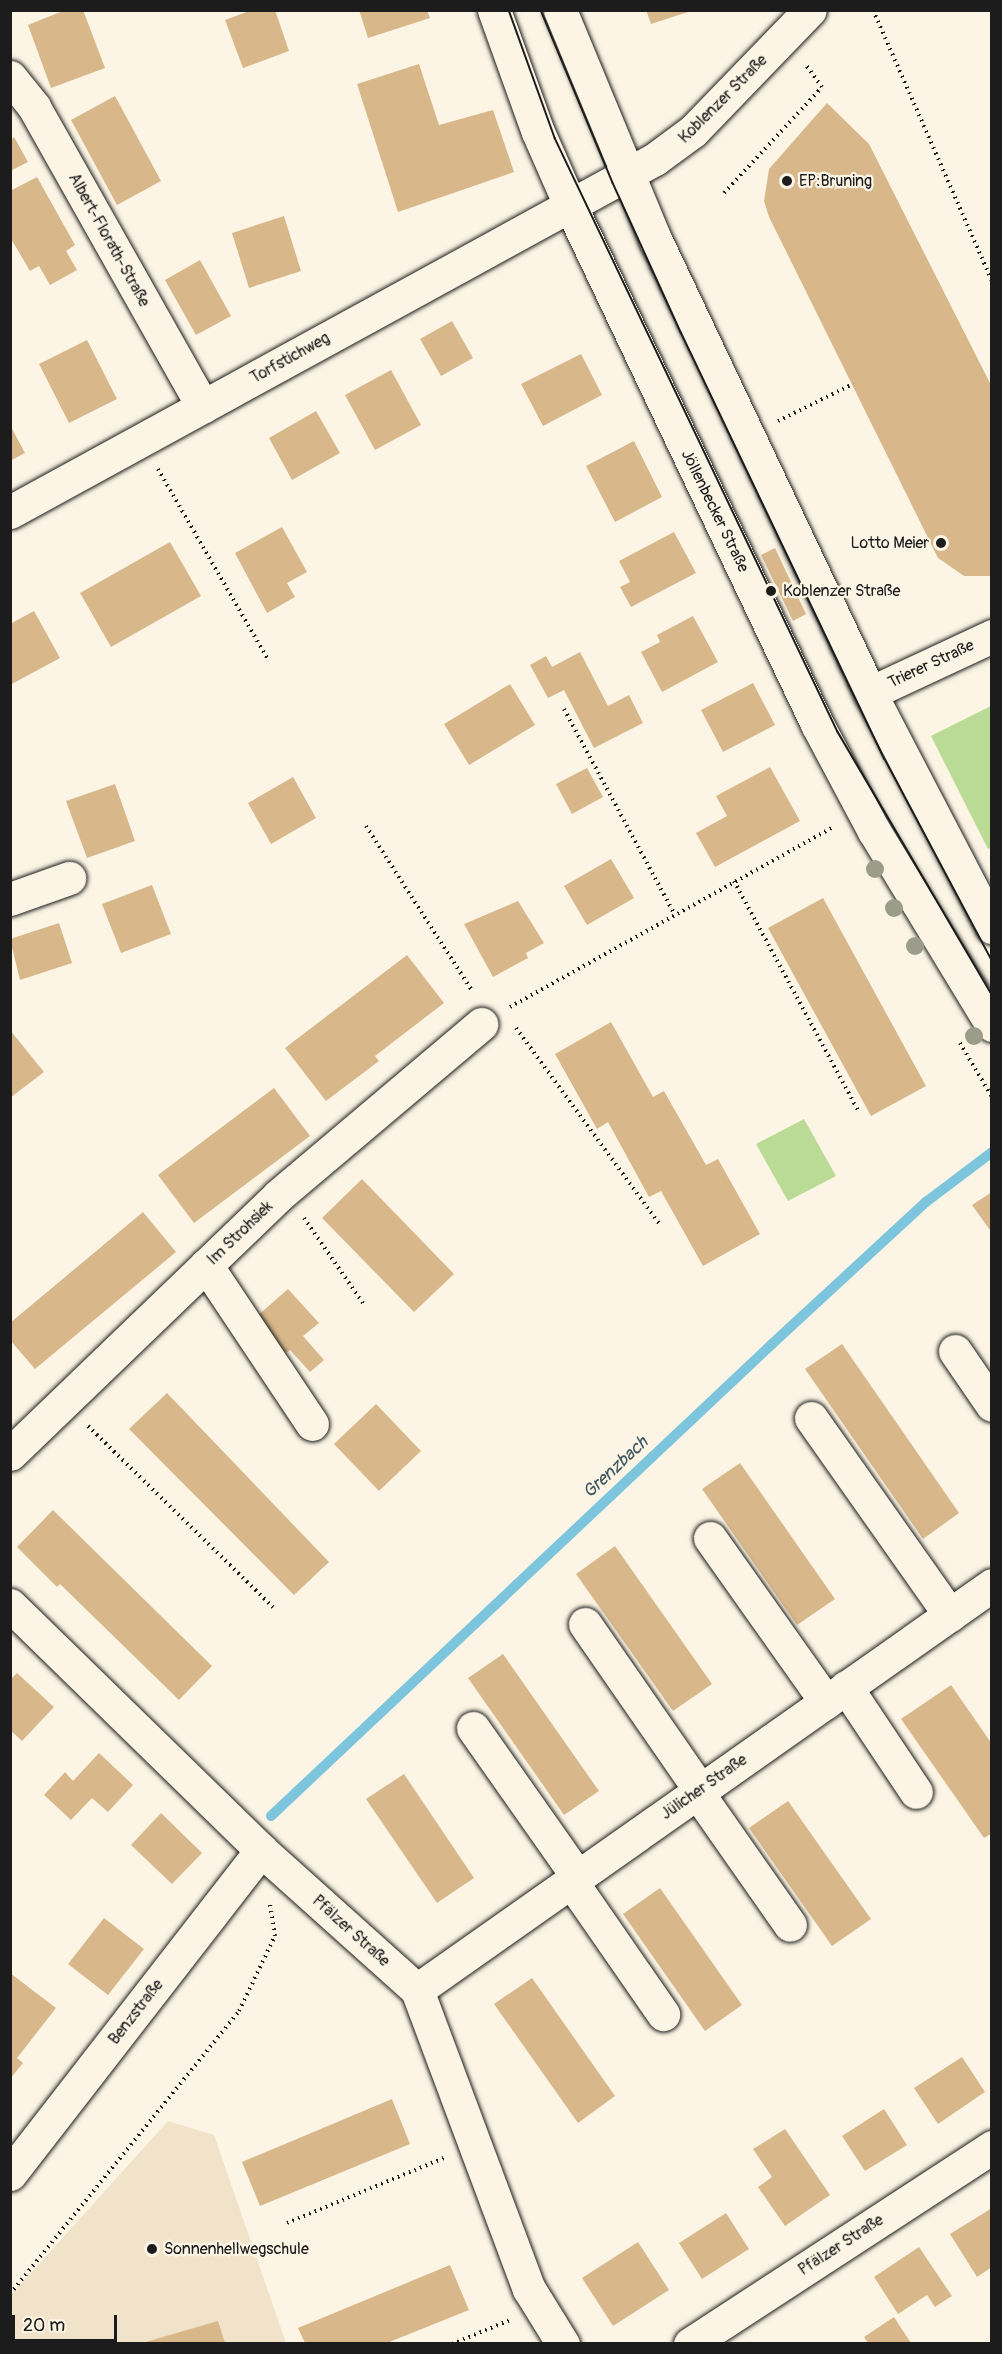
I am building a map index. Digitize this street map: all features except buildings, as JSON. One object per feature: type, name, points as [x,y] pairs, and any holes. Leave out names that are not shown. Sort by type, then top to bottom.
[{"type":"street","name":"Jöllenbecker Straße","points":[[494,10],[538,132],[570,205],[836,762],[992,1025]]},
{"type":"street","points":[[560,10],[627,175],[748,435],[870,693],[992,927]]},
{"type":"street","name":"Koblenzer Straße","points":[[570,205],[672,149],[693,131],[810,10]]},
{"type":"street","name":"Albert-Florath-Straße","points":[[10,77],[34,107],[203,407]]},
{"type":"street","name":"Torfstichweg","points":[[10,512],[570,205]]},
{"type":"street","name":"Trierer Straße","points":[[870,693],[992,636]]},
{"type":"street","points":[[10,899],[69,878]]},
{"type":"street","name":"Im Strohsiek","points":[[10,1454],[285,1190],[486,1021]]},
{"type":"street","points":[[206,1265],[312,1424]]},
{"type":"street","points":[[955,1351],[992,1405]]},
{"type":"street","points":[[811,1418],[950,1615]]},
{"type":"street","points":[[710,1538],[916,1792]]},
{"type":"street","name":"Jülicher Straße","points":[[417,1990],[992,1585]]},
{"type":"street","name":"Pfälzer Straße","points":[[10,1605],[261,1850],[417,1990],[529,2289],[563,2343]]},
{"type":"street","points":[[585,1624],[790,1925]]},
{"type":"street","points":[[473,1728],[663,2014]]},
{"type":"street","name":"Benzstraße","points":[[10,2174],[261,1850]]},
{"type":"street","name":"Pfälzer Straße","points":[[690,2343],[992,2146]]},
{"type":"path","points":[[873,10],[992,281]]},
{"type":"path","points":[[724,193],[822,87],[808,73]]},
{"type":"path","points":[[748,435],[853,384]]},
{"type":"path","points":[[142,441],[267,658]]},
{"type":"path","points":[[564,709],[674,913]]},
{"type":"path","points":[[486,1021],[674,913],[839,824]]},
{"type":"path","points":[[366,826],[486,1021],[516,1029],[660,1226]]},
{"type":"path","points":[[734,880],[859,1112]]},
{"type":"path","points":[[285,1190],[364,1306]]},
{"type":"path","points":[[64,1402],[273,1607]]},
{"type":"path","points":[[10,2294],[239,2011],[275,1936],[261,1850]]},
{"type":"path","points":[[287,2223],[475,2145]]},
{"type":"path","points":[[452,2343],[541,2308]]},
{"type":"shaded area","name":"Sonnenhellwegschule","points":[[168,2121],[214,2135],[286,2343],[11,2344],[11,2295]]},
{"type":"green space","points":[[991,706],[992,847],[988,849],[931,736]]},
{"type":"green space","points":[[804,1119],[836,1176],[788,1201],[756,1144]]},
{"type":"waterway","name":"Grenzbach","points":[[271,1816],[926,1202],[992,1152]]},
{"type":"tram line","points":[[509,10],[555,138],[838,732],[992,994]]},
{"type":"tram line","points":[[541,10],[613,183],[681,332],[885,759],[992,960]]},
{"type":"place","name":"EP:Bruning","points":[[787,181]]},
{"type":"place","name":"Lotto Meier","points":[[941,543]]},
{"type":"place","name":"Koblenzer Straße","points":[[771,591]]},
{"type":"place","name":"Sonnenhellwegschule","points":[[152,2249]]}]
